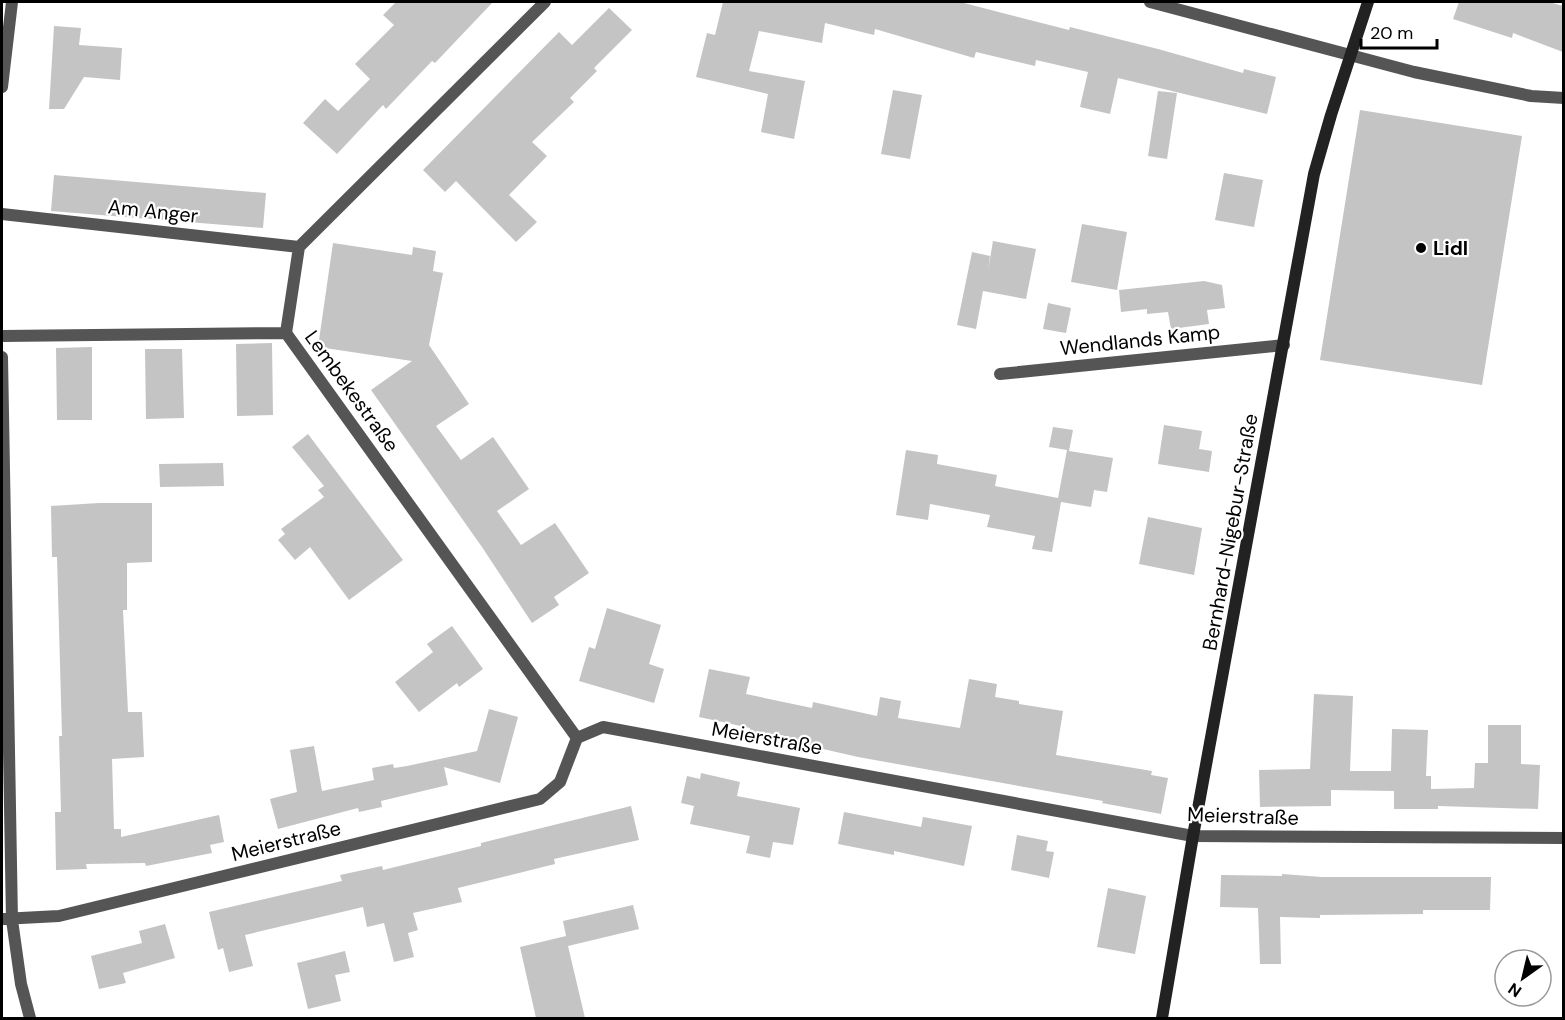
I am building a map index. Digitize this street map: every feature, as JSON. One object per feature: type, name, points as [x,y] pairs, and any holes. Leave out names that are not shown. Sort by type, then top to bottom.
[{"type":"main road","name":"Bernhard-Nigebur-Straße","points":[[1162,1018],[1314,174],[1368,2]]},
{"type":"street","points":[[2,87],[12,2]]},
{"type":"street","points":[[299,247],[545,2]]},
{"type":"street","points":[[1150,2],[1414,72],[1531,96],[1563,98]]},
{"type":"street","name":"Am Anger","points":[[2,214],[299,247]]},
{"type":"street","name":"Lembekestraße","points":[[299,247],[286,333],[577,738]]},
{"type":"street","points":[[2,336],[286,333]]},
{"type":"street","name":"Wendlands Kamp","points":[[1000,374],[1284,345]]},
{"type":"street","points":[[2,357],[7,920],[30,1018]]},
{"type":"street","name":"Meierstraße","points":[[7,920],[59,916],[540,799],[560,782],[577,738],[603,727],[1193,836],[1563,838]]},
{"type":"building","points":[[396,2],[493,2],[435,63],[432,61],[386,109],[383,105],[337,154],[303,123],[325,99],[338,111],[370,79],[355,64],[394,25],[383,15]]},
{"type":"building","points":[[723,2],[960,2],[1069,30],[1070,27],[1158,49],[1243,73],[1244,69],[1276,77],[1267,114],[1118,78],[1110,114],[1080,107],[1088,72],[1036,60],[1035,66],[976,52],[974,58],[875,29],[874,35],[825,23],[822,43],[759,31],[749,71],[805,81],[794,139],[761,132],[768,94],[696,77],[707,33],[715,35]]},
{"type":"building","points":[[1459,2],[1549,2],[1563,6],[1563,52],[1513,33],[1512,38],[1453,19]]},
{"type":"building","points":[[609,8],[632,30],[594,68],[597,71],[570,98],[574,102],[532,142],[547,156],[509,195],[537,222],[516,242],[456,181],[445,192],[423,170],[559,32],[572,45]]},
{"type":"building","points":[[54,26],[81,28],[79,45],[122,48],[120,80],[84,77],[64,109],[49,109]]},
{"type":"building","points":[[893,90],[922,95],[910,159],[881,154]]},
{"type":"building","points":[[1158,91],[1177,93],[1167,159],[1148,156]]},
{"type":"building","name":"Lidl","points":[[1360,110],[1522,136],[1482,385],[1320,360]]},
{"type":"building","points":[[1224,173],[1263,180],[1254,227],[1215,220]]},
{"type":"building","points":[[54,175],[266,193],[263,228],[51,211]]},
{"type":"building","points":[[1082,224],[1127,232],[1117,290],[1071,282]]},
{"type":"building","points":[[993,241],[1036,249],[1026,299],[983,291],[976,329],[957,325],[972,252],[990,256],[988,271]]},
{"type":"building","points":[[333,243],[412,255],[413,247],[436,251],[433,271],[443,273],[429,345],[469,404],[436,426],[461,460],[493,437],[529,489],[497,511],[521,545],[555,523],[589,573],[554,597],[559,605],[532,623],[482,547],[371,390],[412,361],[318,347]]},
{"type":"building","points":[[1204,281],[1222,285],[1225,308],[1207,310],[1209,324],[1171,329],[1168,312],[1147,314],[1147,309],[1121,312],[1119,290]]},
{"type":"building","points":[[1048,303],[1071,308],[1066,333],[1043,329]]},
{"type":"building","points":[[272,343],[273,415],[237,416],[236,344]]},
{"type":"building","points":[[92,347],[92,420],[57,420],[56,348]]},
{"type":"building","points":[[145,349],[182,349],[184,418],[146,419]]},
{"type":"building","points":[[1164,425],[1202,431],[1199,449],[1212,451],[1209,472],[1158,464]]},
{"type":"building","points":[[1053,427],[1073,430],[1069,451],[1113,458],[1107,492],[1094,490],[1091,507],[1061,502],[1052,552],[1032,549],[1035,536],[987,527],[990,515],[930,504],[928,520],[896,515],[906,450],[938,455],[937,464],[997,475],[995,486],[1058,498],[1067,450],[1049,447]]},
{"type":"building","points":[[308,434],[403,560],[349,600],[310,547],[295,560],[278,540],[285,534],[281,529],[324,497],[318,490],[324,486],[292,447]]},
{"type":"building","points":[[223,463],[224,486],[160,487],[159,464]]},
{"type":"building","points":[[152,503],[152,562],[127,563],[127,610],[123,610],[128,712],[142,712],[144,757],[112,759],[114,829],[121,829],[121,837],[219,815],[224,842],[210,845],[212,853],[146,866],[145,863],[86,864],[87,869],[56,870],[55,812],[61,812],[59,736],[62,736],[57,557],[52,557],[51,506]]},
{"type":"building","points":[[1148,517],[1202,528],[1194,575],[1139,564]]},
{"type":"building","points":[[607,608],[661,625],[649,664],[664,669],[654,703],[579,681],[589,647],[595,649]]},
{"type":"building","points":[[452,626],[483,669],[459,687],[457,683],[419,712],[395,682],[433,652],[427,644]]},
{"type":"building","points":[[709,669],[750,677],[746,694],[812,708],[813,702],[877,716],[880,697],[901,701],[898,718],[960,728],[969,679],[997,684],[995,697],[1019,701],[1019,704],[1063,711],[1056,755],[1152,771],[1151,775],[1168,778],[1161,814],[1102,803],[1103,801],[858,757],[749,732],[750,728],[699,717]]},
{"type":"building","points":[[1314,694],[1353,696],[1350,771],[1391,771],[1392,729],[1428,730],[1426,776],[1431,776],[1431,789],[1474,788],[1475,763],[1488,763],[1488,725],[1521,725],[1521,764],[1540,765],[1538,809],[1438,806],[1438,809],[1394,809],[1394,791],[1331,790],[1331,806],[1260,807],[1259,770],[1310,769]]},
{"type":"building","points":[[489,709],[518,717],[500,783],[444,767],[448,785],[381,801],[382,807],[359,812],[358,808],[278,829],[270,799],[297,792],[290,750],[314,746],[322,791],[374,780],[372,768],[393,764],[394,768],[407,766],[477,751]]},
{"type":"building","points":[[701,773],[740,782],[737,796],[800,808],[793,845],[773,842],[770,858],[746,853],[750,836],[690,824],[694,806],[681,803],[687,776],[700,779]]},
{"type":"building","points":[[631,806],[639,840],[554,859],[555,864],[458,888],[462,902],[413,913],[418,930],[408,933],[414,957],[394,962],[384,923],[367,927],[363,907],[245,935],[253,966],[229,972],[223,948],[218,950],[209,912],[342,881],[340,875],[382,866],[383,870]]},
{"type":"building","points":[[844,812],[921,827],[923,817],[972,826],[964,866],[894,851],[894,855],[838,844]]},
{"type":"building","points":[[1017,835],[1048,841],[1046,851],[1054,852],[1049,878],[1011,870]]},
{"type":"building","points":[[1282,874],[1322,877],[1491,877],[1490,910],[1423,910],[1423,914],[1320,915],[1320,918],[1280,917],[1281,964],[1260,964],[1258,908],[1220,907],[1221,875],[1282,876]]},
{"type":"building","points":[[1108,888],[1146,896],[1135,954],[1097,947]]},
{"type":"building","points":[[633,905],[639,929],[568,946],[585,1018],[536,1018],[520,947],[566,936],[563,921]]},
{"type":"building","points":[[165,924],[175,958],[123,973],[126,983],[99,989],[91,956],[142,943],[139,931]]},
{"type":"building","points":[[345,951],[350,972],[335,975],[341,1001],[308,1009],[297,963]]},
{"type":"place","name":"Lidl","points":[[1421,248]]}]
